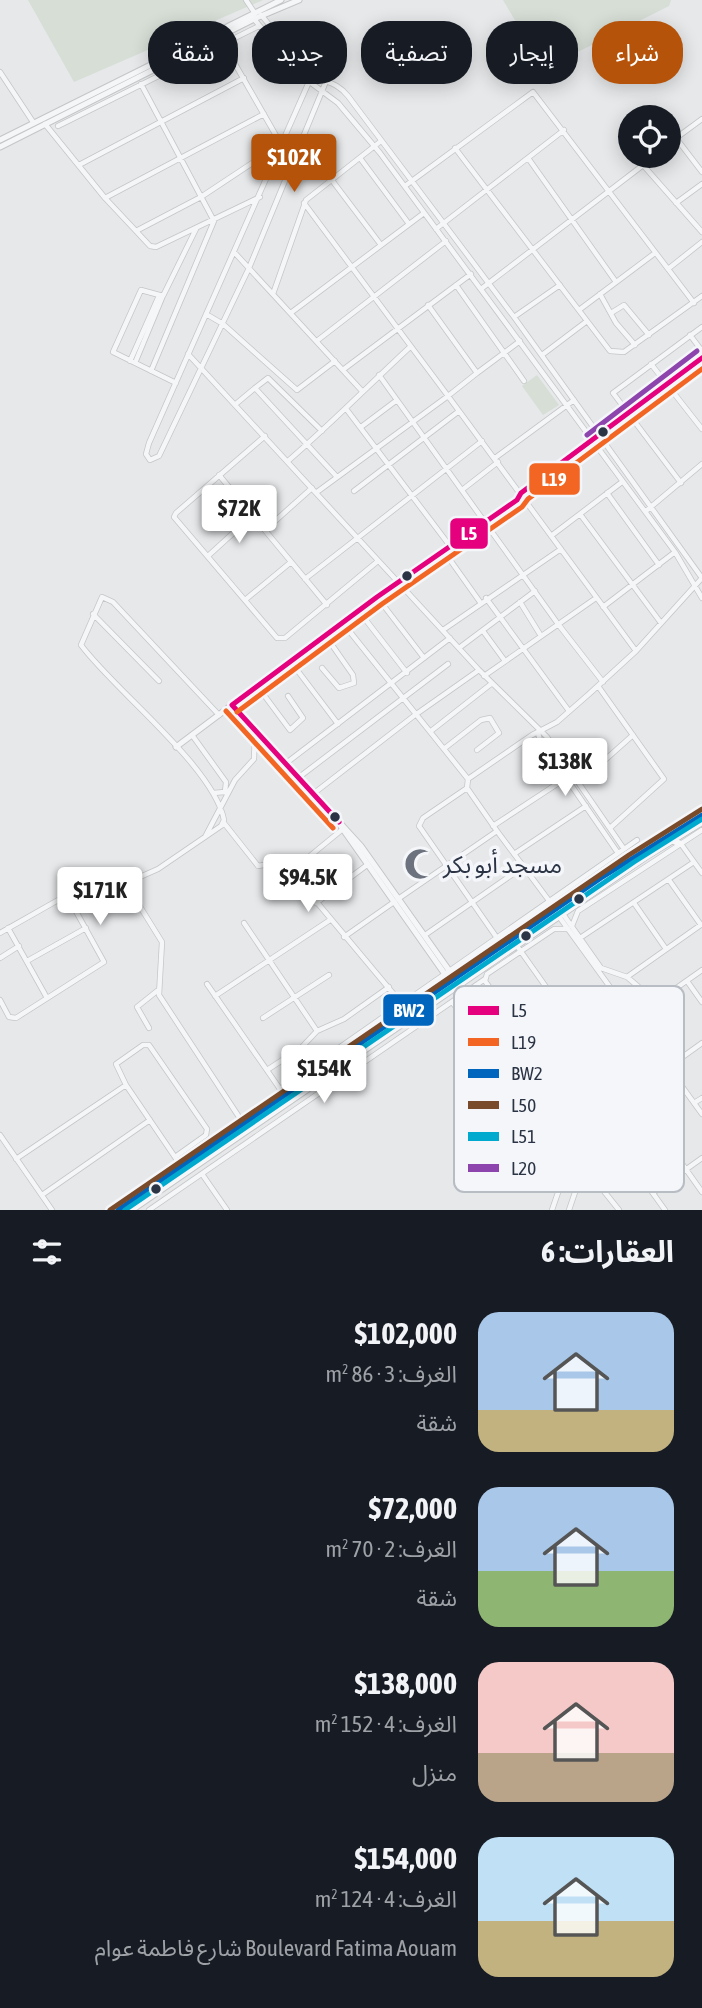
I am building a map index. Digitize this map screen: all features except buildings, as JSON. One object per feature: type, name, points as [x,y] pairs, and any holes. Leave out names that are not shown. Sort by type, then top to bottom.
[{"type":"main road","points":[[110,1210],[177,1161],[242,1121],[281,1090],[553,905],[624,852],[702,809]]},
{"type":"main road","points":[[462,986],[519,949],[671,840],[702,822]]},
{"type":"main road","points":[[671,840],[681,844]]},
{"type":"main road","points":[[131,1210],[454,991]]},
{"type":"main road","points":[[418,1014],[429,1017]]},
{"type":"main road","points":[[197,1165],[202,1174]]},
{"type":"street","points":[[246,0],[254,12],[266,21]]},
{"type":"street","points":[[0,147],[43,120],[281,0]]},
{"type":"street","points":[[0,140],[33,122],[43,120],[299,0]]},
{"type":"street","points":[[254,12],[254,19]]},
{"type":"street","points":[[238,68],[282,145]]},
{"type":"street","points":[[0,72],[33,122]]},
{"type":"street","points":[[79,165],[244,78]]},
{"type":"street","points":[[58,126],[148,80]]},
{"type":"street","points":[[141,84],[214,221]]},
{"type":"street","points":[[309,84],[146,450],[150,460],[159,456],[203,368],[249,268],[326,84]]},
{"type":"street","points":[[311,84],[338,103],[405,186],[675,552],[702,598]]},
{"type":"street","points":[[335,84],[342,88],[444,222],[702,578],[636,651],[603,682],[569,711],[468,779]]},
{"type":"street","points":[[405,186],[533,92],[694,303]]},
{"type":"street","points":[[105,198],[181,161],[264,114]]},
{"type":"street","points":[[681,134],[702,119]]},
{"type":"street","points":[[43,120],[105,198],[154,248],[260,197]]},
{"type":"street","points":[[436,229],[564,130]]},
{"type":"street","points":[[273,293],[304,203],[381,141]]},
{"type":"street","points":[[136,231],[201,197],[282,145]]},
{"type":"street","points":[[681,145],[702,172]]},
{"type":"street","points":[[454,148],[610,351],[621,353],[635,345],[702,296]]},
{"type":"street","points":[[360,158],[409,224]]},
{"type":"street","points":[[528,158],[616,282]]},
{"type":"street","points":[[277,160],[292,166]]},
{"type":"street","points":[[481,289],[639,168]]},
{"type":"street","points":[[646,168],[702,232]]},
{"type":"street","points":[[331,180],[381,245]]},
{"type":"street","points":[[676,203],[702,184]]},
{"type":"street","points":[[304,203],[636,651]]},
{"type":"street","points":[[292,312],[425,213]]},
{"type":"street","points":[[151,371],[214,221]]},
{"type":"street","points":[[132,362],[196,229]]},
{"type":"street","points":[[317,340],[446,241]]},
{"type":"street","points":[[668,269],[702,242]]},
{"type":"street","points":[[234,252],[362,391]]},
{"type":"street","points":[[579,310],[655,253]]},
{"type":"street","points":[[344,369],[471,274]]},
{"type":"street","points":[[456,285],[524,381]]},
{"type":"street","points":[[514,317],[560,285]]},
{"type":"street","points":[[162,297],[141,290],[113,350],[176,383]]},
{"type":"street","points":[[600,294],[635,345]]},
{"type":"street","points":[[428,305],[477,373]]},
{"type":"street","points":[[611,313],[624,305],[649,335]]},
{"type":"street","points":[[206,314],[223,324],[297,390],[335,361]]},
{"type":"street","points":[[542,355],[587,321]]},
{"type":"street","points":[[681,483],[613,393],[702,327]]},
{"type":"street","points":[[690,335],[702,351]]},
{"type":"street","points":[[265,530],[315,490],[378,448],[520,341]]},
{"type":"street","points":[[288,461],[347,410],[362,391],[411,347]]},
{"type":"street","points":[[188,354],[237,403],[491,684],[538,732],[547,737],[624,852]]},
{"type":"street","points":[[669,387],[702,358]]},
{"type":"street","points":[[651,364],[702,429]]},
{"type":"street","points":[[176,747],[358,610],[523,496],[669,387],[702,366]]},
{"type":"street","points":[[379,375],[558,624],[603,682]]},
{"type":"street","points":[[237,403],[268,378],[323,431]]},
{"type":"street","points":[[255,388],[337,477]]},
{"type":"street","points":[[361,427],[397,400]]},
{"type":"street","points":[[461,490],[574,400]]},
{"type":"street","points":[[347,410],[450,546]]},
{"type":"street","points":[[354,491],[388,462],[459,411]]},
{"type":"street","points":[[265,436],[174,516],[175,521],[244,600],[281,639],[327,605],[378,561]]},
{"type":"street","points":[[304,579],[482,441]]},
{"type":"street","points":[[646,512],[702,464]]},
{"type":"street","points":[[219,475],[327,605]]},
{"type":"street","points":[[551,536],[622,482]]},
{"type":"street","points":[[607,493],[659,565]]},
{"type":"street","points":[[580,514],[661,623]]},
{"type":"street","points":[[208,556],[253,515]]},
{"type":"street","points":[[443,629],[561,549]]},
{"type":"street","points":[[443,550],[480,603]]},
{"type":"street","points":[[603,607],[675,552]]},
{"type":"street","points":[[244,600],[291,562]]},
{"type":"street","points":[[459,648],[535,592]]},
{"type":"street","points":[[377,597],[424,658]]},
{"type":"street","points":[[219,715],[108,598],[101,599],[81,638],[82,647],[176,747],[214,793],[224,823],[260,867],[269,864],[277,871],[295,871],[343,829]]},
{"type":"street","points":[[486,598],[569,711]]},
{"type":"street","points":[[484,676],[596,598]]},
{"type":"street","points":[[520,602],[541,636]]},
{"type":"street","points":[[358,610],[407,673]]},
{"type":"street","points":[[93,614],[159,681]]},
{"type":"street","points":[[342,622],[389,685],[431,731],[468,779],[467,788],[523,867],[562,916],[608,986]]},
{"type":"street","points":[[483,630],[505,661]]},
{"type":"street","points":[[322,668],[339,688],[354,683],[354,675],[325,635]]},
{"type":"street","points":[[285,765],[450,638]]},
{"type":"street","points":[[291,662],[338,724]]},
{"type":"street","points":[[298,778],[448,664]]},
{"type":"street","points":[[312,794],[479,670]]},
{"type":"street","points":[[431,731],[491,684]]},
{"type":"street","points":[[598,686],[663,780],[610,828]]},
{"type":"street","points":[[258,687],[290,730],[303,718],[288,696]]},
{"type":"street","points":[[232,705],[339,822],[367,865],[425,935],[449,975]]},
{"type":"street","points":[[445,748],[481,720],[490,719],[499,733],[477,750]]},
{"type":"street","points":[[204,838],[235,780],[254,759],[255,731]]},
{"type":"street","points":[[538,732],[540,740],[586,806],[624,852]]},
{"type":"street","points":[[192,735],[226,782],[225,792],[214,793]]},
{"type":"street","points":[[579,783],[633,735]]},
{"type":"street","points":[[344,937],[446,868],[495,828],[560,782]]},
{"type":"street","points":[[467,788],[419,823],[420,830],[496,938]]},
{"type":"street","points":[[514,854],[586,806]]},
{"type":"street","points":[[74,906],[158,869],[224,823]]},
{"type":"street","points":[[343,829],[449,975]]},
{"type":"street","points":[[570,928],[578,911],[702,830]]},
{"type":"street","points":[[624,852],[637,840]]},
{"type":"street","points":[[681,844],[702,873]]},
{"type":"street","points":[[580,938],[694,862]]},
{"type":"street","points":[[316,903],[367,865]]},
{"type":"street","points":[[425,935],[523,867]]},
{"type":"street","points":[[295,871],[297,880],[402,1004]]},
{"type":"street","points":[[627,977],[701,925],[669,880]]},
{"type":"street","points":[[126,884],[162,942],[158,991],[242,1121]]},
{"type":"street","points":[[0,933],[64,895],[74,906],[104,964],[13,1018],[0,1000]]},
{"type":"street","points":[[634,903],[666,949]]},
{"type":"street","points":[[206,984],[281,1090],[402,1004],[449,975],[496,938],[553,905]]},
{"type":"street","points":[[215,996],[330,920]]},
{"type":"street","points":[[244,923],[317,1031]]},
{"type":"street","points":[[8,928],[47,998]]},
{"type":"street","points":[[27,961],[86,928]]},
{"type":"street","points":[[475,986],[519,949],[556,928],[570,928],[601,968],[627,977],[638,986]]},
{"type":"street","points":[[0,958],[19,946]]},
{"type":"street","points":[[519,949],[545,986]]},
{"type":"street","points":[[680,986],[702,970]]},
{"type":"street","points":[[263,1018],[329,975]]},
{"type":"street","points":[[485,979],[490,986]]},
{"type":"street","points":[[687,981],[702,1002]]},
{"type":"street","points":[[267,1070],[301,1048],[317,1031],[344,1019],[388,987]]},
{"type":"street","points":[[149,1028],[137,1007],[158,991]]},
{"type":"street","points":[[149,1210],[429,1017],[452,1002],[454,1004]]},
{"type":"street","points":[[684,1056],[702,1043]]},
{"type":"street","points":[[143,1045],[149,1045],[207,1129],[206,1135],[177,1161],[126,1085],[116,1064],[143,1045]]},
{"type":"street","points":[[16,1158],[126,1085]]},
{"type":"street","points":[[684,1088],[702,1114]]},
{"type":"street","points":[[694,1103],[702,1098]]},
{"type":"street","points":[[42,1195],[150,1120]]},
{"type":"street","points":[[0,1135],[52,1210]]},
{"type":"street","points":[[686,1169],[702,1158]]},
{"type":"street","points":[[684,1166],[702,1192]]},
{"type":"street","points":[[202,1174],[227,1210]]},
{"type":"street","points":[[552,1210],[558,1192]]},
{"type":"street","points":[[569,1210],[575,1192]]},
{"type":"street","points":[[605,1192],[619,1210]]},
{"type":"street","points":[[653,1193],[665,1210]]},
{"type":"shaded area","points":[[28,0],[263,0],[215,21],[148,21],[148,50],[74,82]]},
{"type":"shaded area","points":[[503,0],[671,0],[669,6],[639,21],[592,21],[592,45],[578,52],[578,21],[515,21]]},
{"type":"shaded area","points":[[537,375],[559,405],[543,415],[522,386]]},
{"type":"transit line","name":"L20","points":[[587,435],[697,351]]},
{"type":"transit line","name":"L5","points":[[232,705],[377,597],[517,500],[521,493],[702,358]]},
{"type":"transit line","name":"L19","points":[[237,712],[382,604],[522,507],[528,499],[702,369]]},
{"type":"transit line","name":"L5","points":[[232,705],[339,822]]},
{"type":"transit line","name":"L19","points":[[226,711],[333,828]]},
{"type":"transit line","name":"L50","points":[[110,1210],[629,855],[702,809]]},
{"type":"transit line","name":"BW2","points":[[118,1210],[601,878],[702,815]]},
{"type":"transit line","name":"L51","points":[[125,1210],[634,862],[702,819]]},
{"type":"place","name":"مسجد أبو بكر","points":[[420,864]]}]
